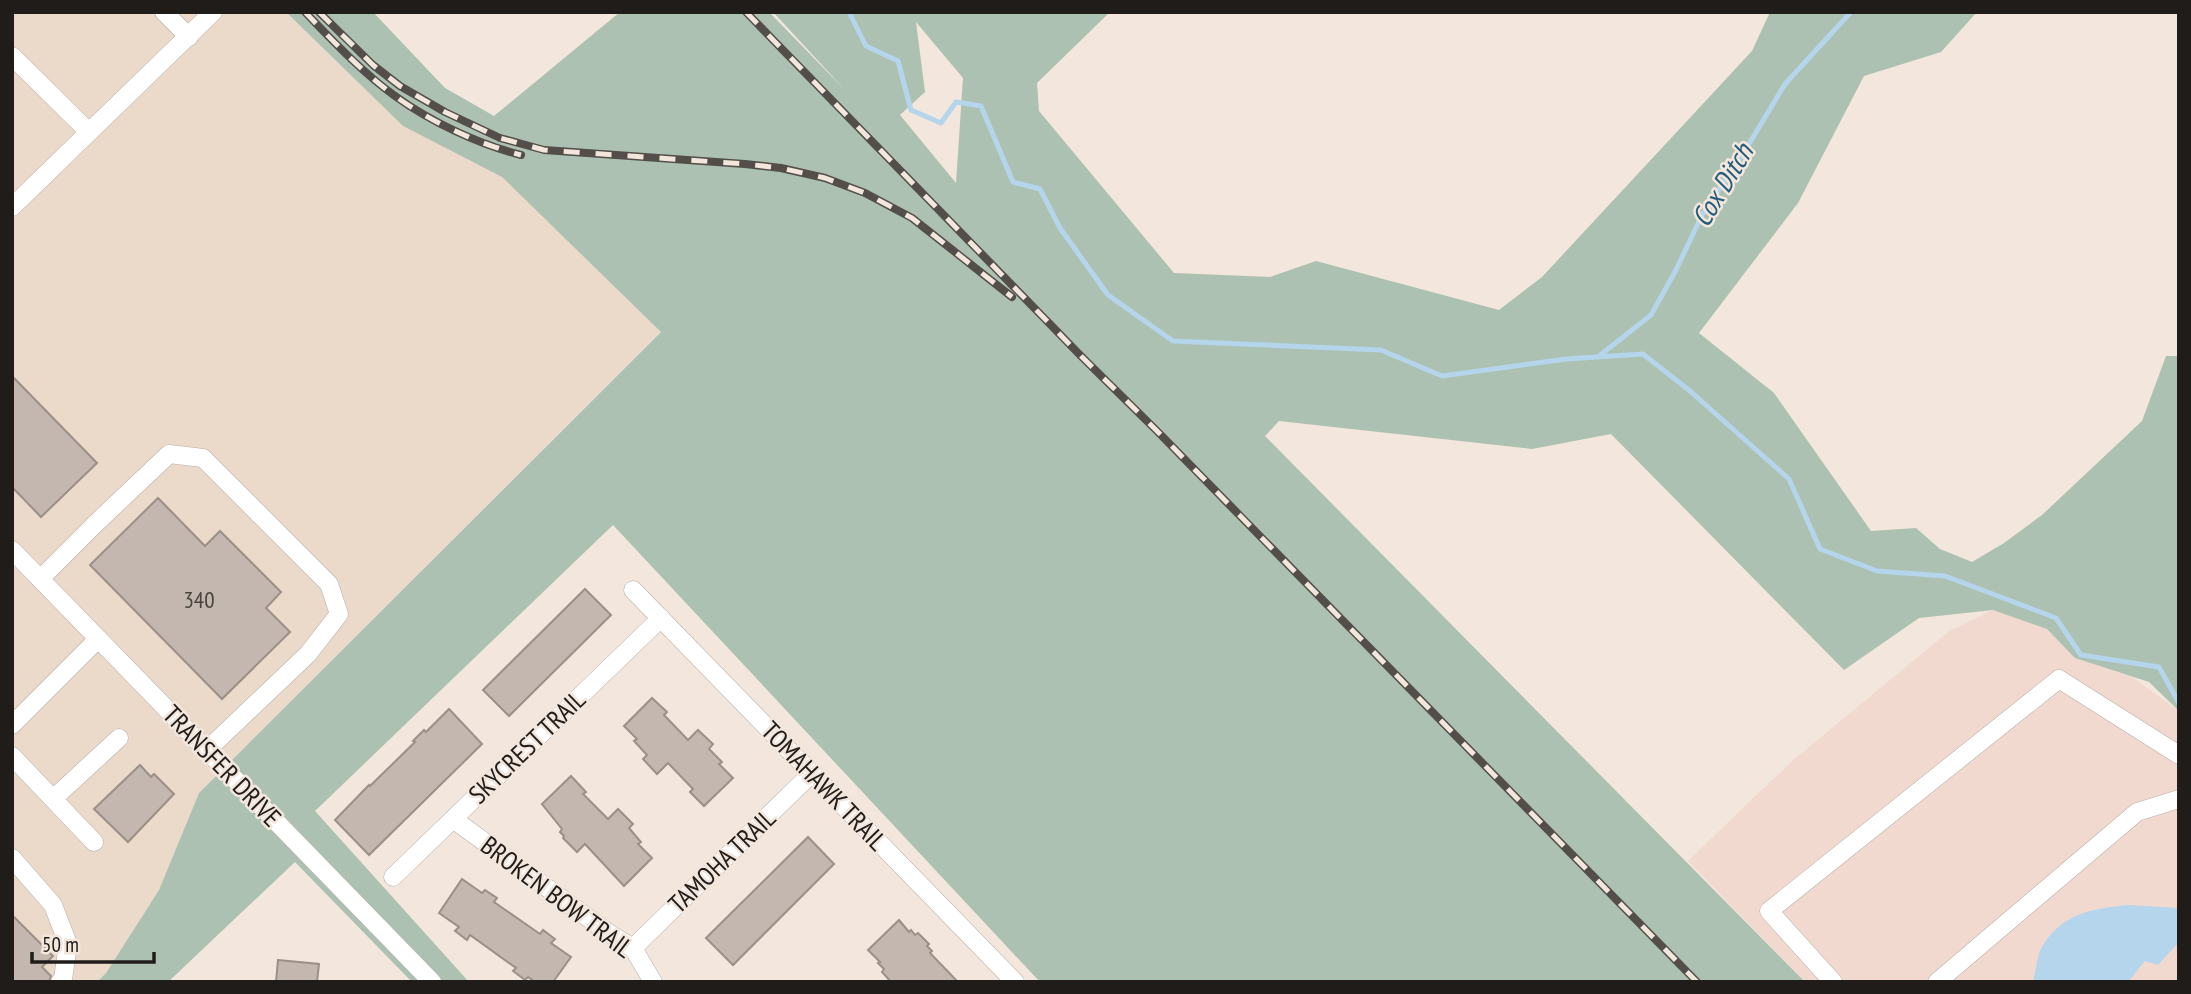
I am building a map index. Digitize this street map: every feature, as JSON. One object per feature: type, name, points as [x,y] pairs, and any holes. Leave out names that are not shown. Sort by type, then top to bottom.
[{"type":"street","points":[[164,12],[188,37]]},
{"type":"street","points":[[12,207],[213,12]]},
{"type":"street","points":[[12,56],[89,132]]},
{"type":"street","points":[[40,579],[169,454],[203,458],[329,584],[339,614],[308,654],[206,751]]},
{"type":"street","name":"TRANSFER DRIVE","points":[[12,550],[432,982]]},
{"type":"street","name":"TOMAHAWK TRAIL","points":[[634,590],[1015,982]]},
{"type":"street","name":"SKYCREST TRAIL","points":[[393,877],[661,618]]},
{"type":"street","points":[[12,725],[98,639]]},
{"type":"street","points":[[1833,982],[1769,911],[2059,679],[2179,755]]},
{"type":"street","points":[[53,799],[119,738]]},
{"type":"street","points":[[12,756],[94,842]]},
{"type":"street","name":"TAMOHA TRAIL","points":[[633,948],[812,773]]},
{"type":"street","points":[[1937,982],[2137,813],[2179,799]]},
{"type":"street","name":"BROKEN BOW TRAIL","points":[[453,819],[633,948],[653,982]]},
{"type":"street","points":[[12,858],[53,905],[68,944],[63,978],[60,982]]},
{"type":"shaded area","points":[[12,12],[286,12],[403,126],[502,177],[661,331],[199,793],[159,890],[106,973],[97,982],[12,982]]},
{"type":"shaded area","points":[[1993,610],[2046,628],[2082,660],[2132,677],[2179,711],[2179,982],[1805,982],[1688,861],[1791,762],[1949,631]]},
{"type":"green space","points":[[286,12],[373,12],[445,88],[494,116],[620,12],[769,12],[846,91],[773,12],[1110,12],[1037,83],[1039,111],[1174,273],[1270,277],[1316,261],[1499,310],[1542,277],[1752,51],[1770,12],[1977,12],[1941,52],[1864,76],[1798,203],[1699,333],[1774,393],[1871,531],[1916,528],[1940,549],[1972,562],[2042,515],[2142,421],[2166,356],[2179,356],[2179,711],[2149,682],[2075,658],[2047,629],[1993,610],[1919,618],[1844,670],[1611,434],[1532,449],[1279,421],[1265,436],[1805,982],[1040,982],[613,525],[315,811],[469,982],[412,982],[295,862],[168,982],[97,982],[106,973],[159,890],[199,793],[661,332],[502,177],[403,126]],"holes":[[[916,22],[963,78],[956,183],[900,115],[925,92]]]},
{"type":"water","points":[[2128,905],[2179,908],[2179,942],[2158,965],[2145,961],[2128,982],[2033,982],[2041,949],[2060,925],[2080,914]]},
{"type":"building","points":[[12,376],[97,463],[41,517],[12,487]]},
{"type":"building","points":[[158,498],[205,546],[220,531],[281,592],[266,608],[290,632],[222,699],[90,565]]},
{"type":"building","points":[[585,589],[611,615],[509,716],[483,690]]},
{"type":"building","points":[[652,698],[667,712],[664,715],[688,740],[698,730],[713,744],[709,749],[733,778],[704,806],[690,792],[693,789],[668,763],[657,774],[643,759],[647,755],[634,741],[637,739],[624,726]]},
{"type":"building","points":[[449,709],[482,744],[369,855],[335,820],[424,730],[426,732]]},
{"type":"building","points":[[140,765],[151,777],[154,774],[174,794],[128,842],[94,809]]},
{"type":"building","points":[[571,776],[586,792],[583,794],[608,819],[618,809],[633,824],[629,828],[641,842],[638,844],[652,858],[624,886],[585,844],[577,852],[563,838],[560,832],[562,829],[542,804]]},
{"type":"building","points":[[808,837],[834,864],[733,965],[706,938]]},
{"type":"building","points":[[462,879],[482,893],[485,890],[497,898],[494,902],[540,934],[543,930],[555,939],[551,943],[571,957],[553,982],[535,982],[528,977],[525,980],[513,971],[516,968],[470,935],[467,940],[455,931],[459,927],[439,913]]},
{"type":"building","points":[[12,915],[53,956],[42,967],[51,976],[49,982],[12,982]]},
{"type":"building","points":[[899,920],[909,932],[911,930],[915,935],[918,933],[929,944],[927,946],[932,951],[930,953],[958,982],[891,982],[882,972],[884,969],[878,963],[880,962],[868,950]]},
{"type":"building","points":[[278,960],[319,964],[317,982],[276,982]]},
{"type":"waterway","points":[[849,12],[866,46],[898,61],[911,110],[941,123],[956,102],[981,106],[1013,182],[1040,189],[1060,228],[1108,295],[1173,341],[1381,350],[1442,376],[1566,359],[1643,354],[1690,391],[1789,479],[1820,549],[1877,571],[1945,576],[2056,618],[2081,655],[2159,667],[2179,703]]},
{"type":"waterway","name":"Cox Ditch","points":[[1599,356],[1651,315],[1702,215],[1785,84],[1851,12]]},
{"type":"railway","points":[[305,12],[359,67],[409,106],[472,138],[521,155]]},
{"type":"railway","points":[[319,12],[373,65],[400,86],[445,112],[500,138],[544,150],[745,164],[781,168],[825,178],[865,193],[912,218],[1012,297]]},
{"type":"railway","points":[[746,12],[1697,982]]}]
